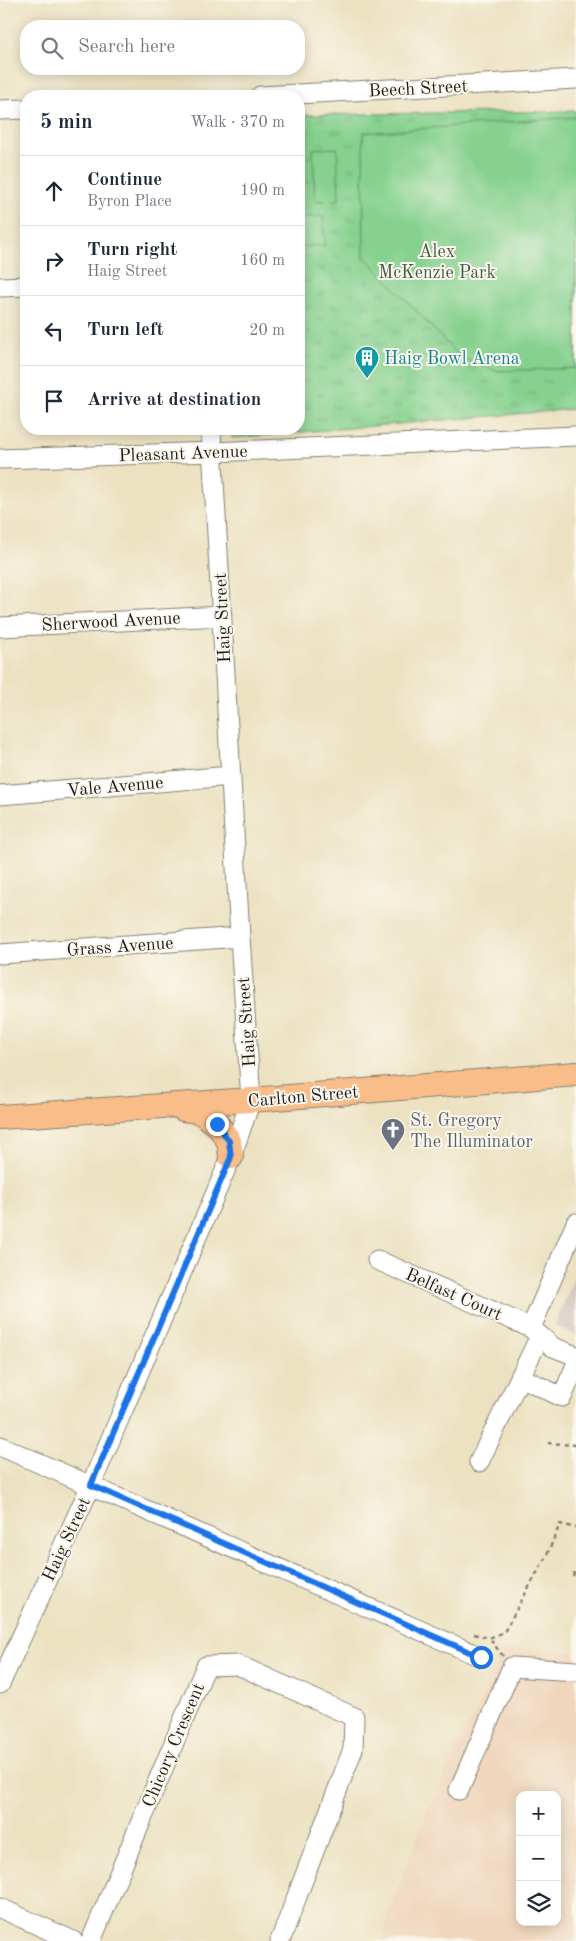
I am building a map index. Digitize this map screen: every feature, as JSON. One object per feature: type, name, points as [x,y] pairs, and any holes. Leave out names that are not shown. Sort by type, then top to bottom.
[{"type":"main road","name":"Carlton Street","points":[[0,1117],[251,1100],[576,1074]]},
{"type":"main road","points":[[166,1106],[199,1111],[217,1124],[229,1141],[231,1157]]},
{"type":"street","name":"Beech Street","points":[[305,94],[576,79]]},
{"type":"street","points":[[0,110],[20,109]]},
{"type":"street","points":[[0,287],[20,286]]},
{"type":"street","name":"Haig Street","points":[[0,1684],[91,1485],[231,1157],[251,1100],[211,435]]},
{"type":"street","name":"Pleasant Avenue","points":[[0,459],[576,436]]},
{"type":"street","name":"Sherwood Avenue","points":[[0,627],[222,616]]},
{"type":"street","name":"Vale Avenue","points":[[0,795],[231,776]]},
{"type":"street","name":"Grass Avenue","points":[[0,954],[240,937]]},
{"type":"street","points":[[479,1462],[520,1377],[576,1223]]},
{"type":"street","name":"Belfast Court","points":[[377,1260],[536,1332],[553,1347],[576,1356]]},
{"type":"street","points":[[520,1377],[562,1397],[576,1365]]},
{"type":"street","points":[[0,1446],[481,1657]]},
{"type":"street","name":"Chicory Crescent","points":[[90,1941],[206,1666],[238,1665],[354,1717],[354,1749],[280,1941]]},
{"type":"street","points":[[459,1790],[512,1667],[576,1671]]},
{"type":"street","points":[[0,1908],[73,1941]]},
{"type":"path","points":[[548,1443],[576,1445]]},
{"type":"path","points":[[512,1667],[489,1638],[504,1632],[547,1555],[560,1524],[576,1528]]},
{"type":"path","points":[[572,1576],[576,1568]]},
{"type":"shaded area","points":[[576,1272],[576,1335],[555,1325]]},
{"type":"shaded area","points":[[506,1648],[576,1652],[576,1941],[383,1941],[388,1914],[426,1814]]},
{"type":"green space","name":"Alex McKenzie Park","points":[[576,111],[576,409],[305,432],[305,115]]},
{"type":"green space","points":[[576,117],[576,368],[497,371],[460,357],[364,256],[363,133]]},
{"type":"green space","points":[[337,148],[339,200],[315,201],[313,149]]},
{"type":"green space","points":[[323,216],[325,245],[305,247],[305,217]]},
{"type":"green space","name":"Alex McKenzie Park","points":[[232,435],[268,435],[232,438]]},
{"type":"place","name":"Haig Bowl Arena","points":[[367,379]]},
{"type":"place","name":"St. Gregory The Illuminator","points":[[393,1151]]},
{"type":"route","points":[[217,1124],[229,1141],[231,1157],[91,1485],[481,1657]]}]
